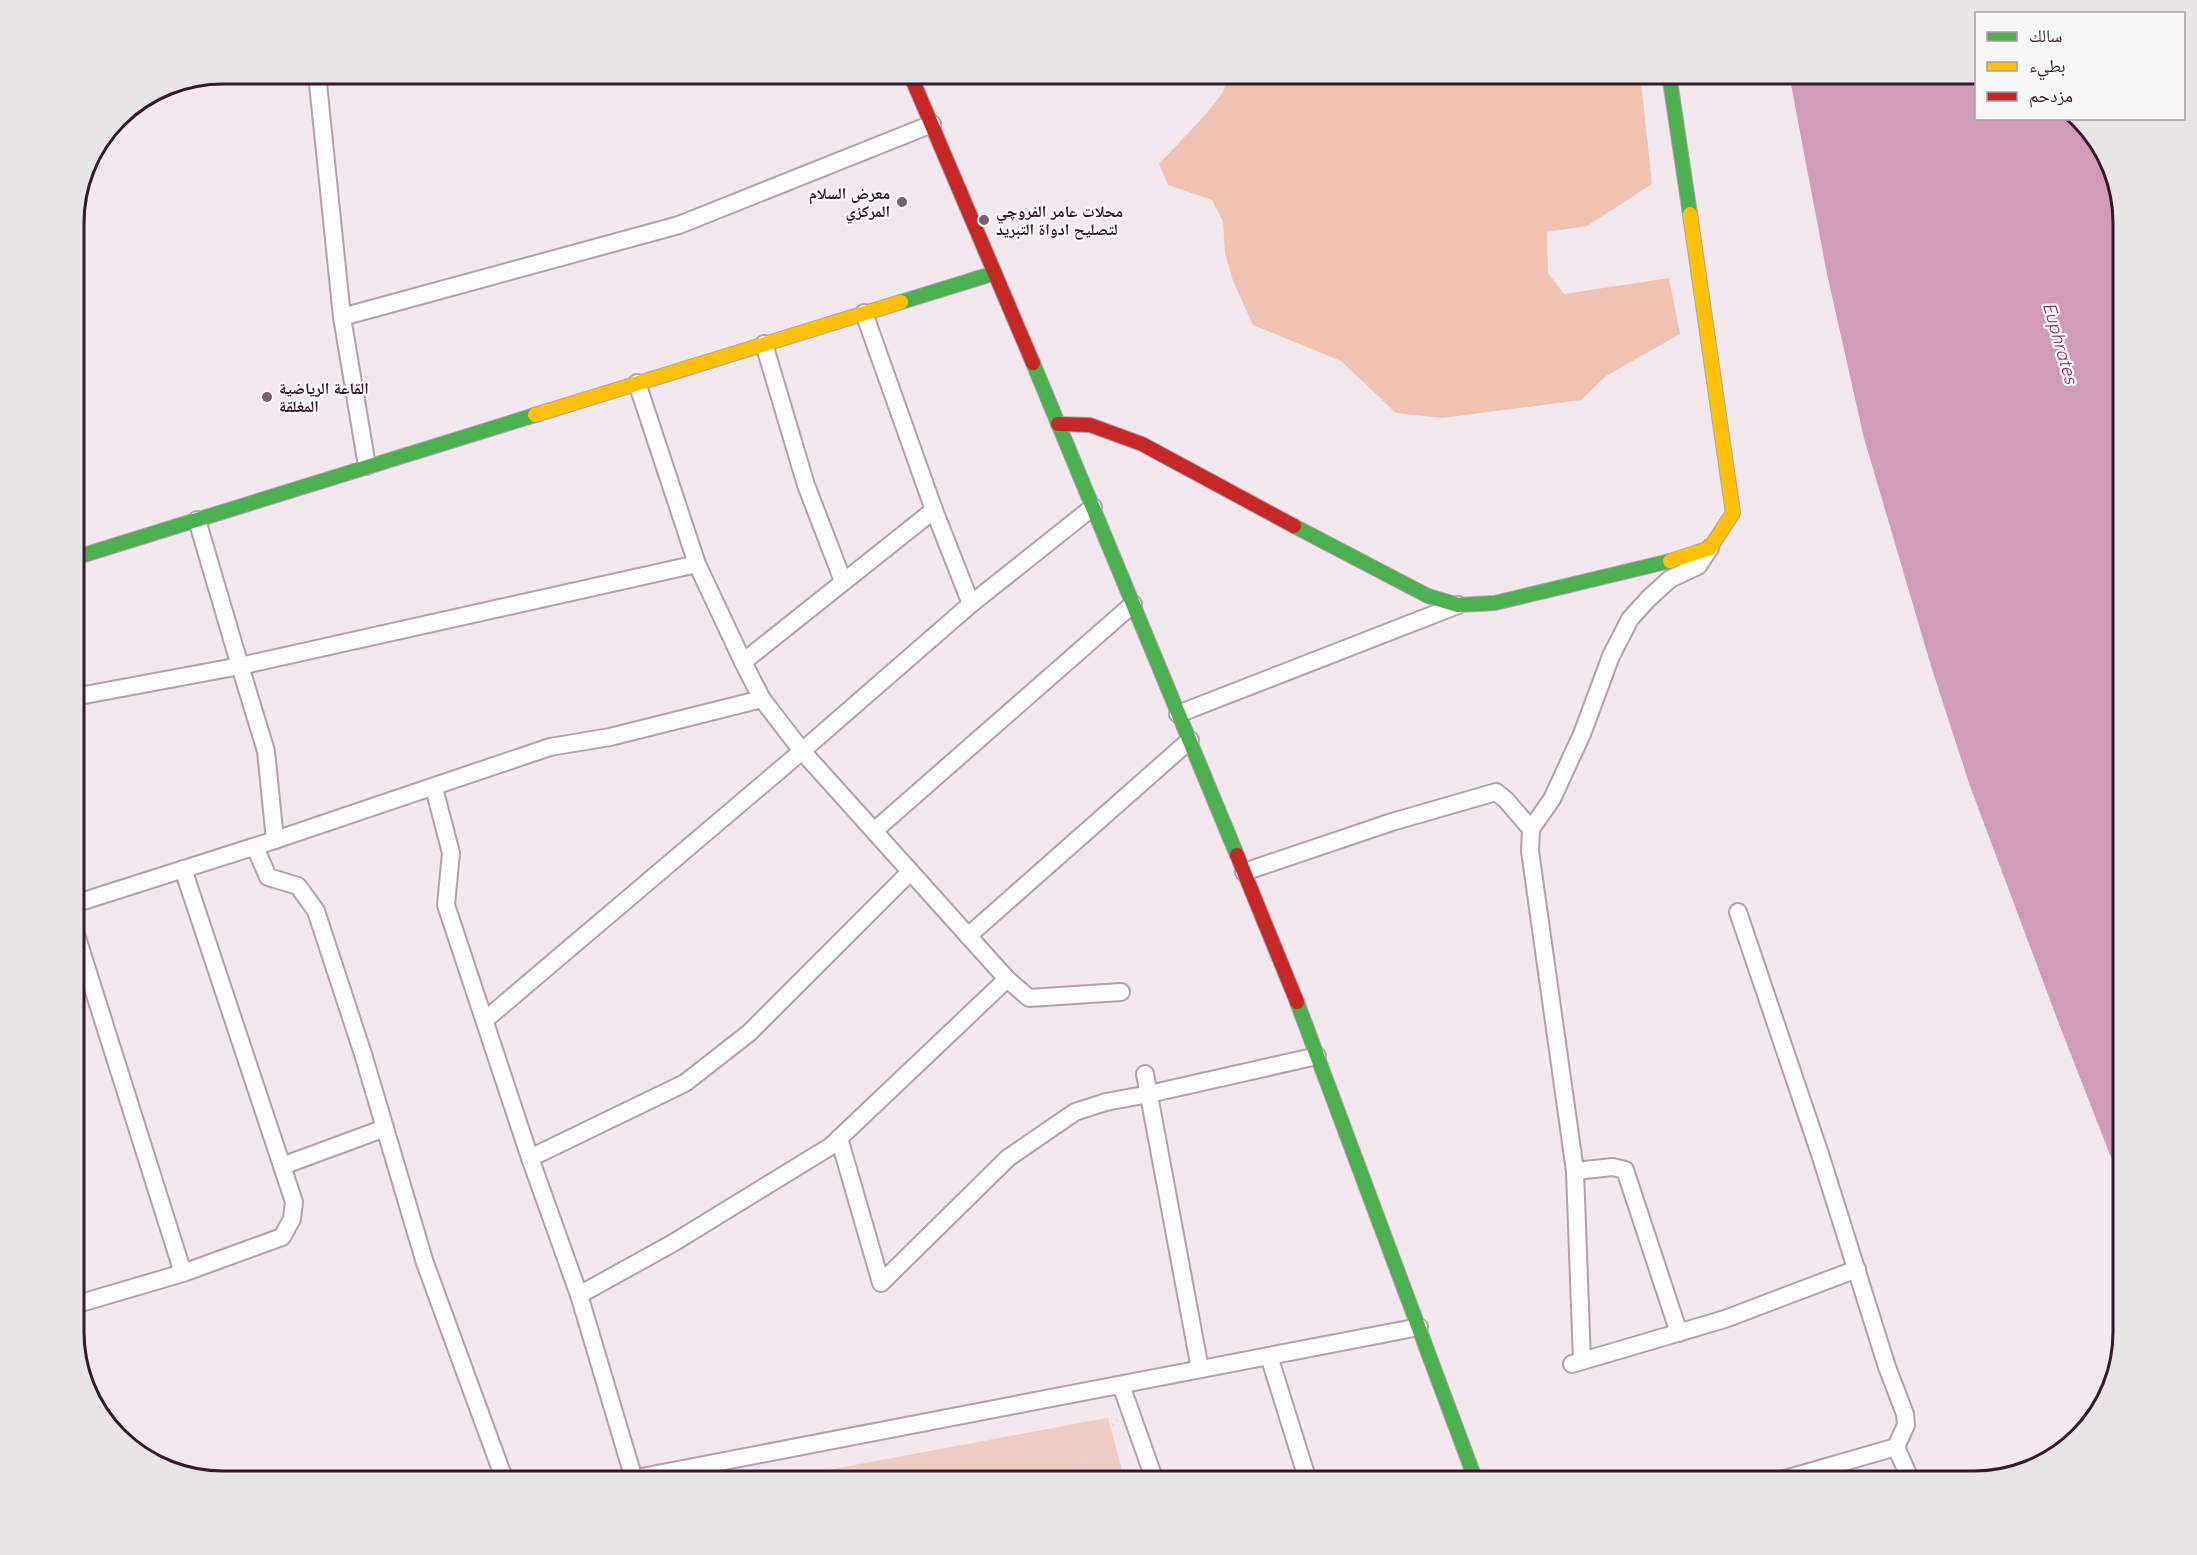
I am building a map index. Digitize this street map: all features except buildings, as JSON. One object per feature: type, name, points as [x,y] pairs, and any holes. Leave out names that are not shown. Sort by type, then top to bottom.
[{"type":"street","points":[[318,84],[342,318],[367,466]]},
{"type":"street","points":[[914,84],[1289,980],[1472,1471]]},
{"type":"street","points":[[1671,84],[1733,513],[1698,566],[1670,579],[1630,619],[1611,656],[1582,734],[1567,766],[1551,799],[1531,830],[1530,851],[1575,1172],[1577,1363],[1725,1319],[1857,1269]]},
{"type":"street","points":[[342,318],[679,225],[932,124]]},
{"type":"street","points":[[84,555],[995,273]]},
{"type":"street","points":[[864,313],[934,510],[972,604]]},
{"type":"street","points":[[765,344],[806,485],[843,581]]},
{"type":"street","points":[[637,383],[697,564],[742,662],[762,699],[802,751],[1007,979],[1029,998],[1121,992]]},
{"type":"street","points":[[1058,424],[1090,425],[1142,444],[1428,596],[1458,605]]},
{"type":"street","points":[[485,1020],[972,604],[1092,507]]},
{"type":"street","points":[[742,662],[934,510]]},
{"type":"street","points":[[197,519],[266,751],[275,840]]},
{"type":"street","points":[[1178,714],[1458,605],[1495,603],[1683,558],[1710,548]]},
{"type":"street","points":[[84,695],[240,666],[697,564]]},
{"type":"street","points":[[874,831],[1133,604]]},
{"type":"street","points":[[84,901],[434,788],[550,747],[610,737],[762,699]]},
{"type":"street","points":[[968,936],[1190,740]]},
{"type":"street","points":[[434,788],[451,853],[446,905],[530,1158],[579,1295],[626,1471]]},
{"type":"street","points":[[1244,872],[1392,822],[1496,792],[1506,800],[1531,830]]},
{"type":"street","points":[[255,847],[268,877],[298,886],[316,911],[363,1054],[425,1263],[501,1471]]},
{"type":"street","points":[[84,1302],[183,1273],[282,1237],[292,1219],[294,1202],[183,869]]},
{"type":"street","points":[[530,1158],[685,1083],[749,1033],[910,872]]},
{"type":"street","points":[[1738,912],[1857,1269],[1887,1367],[1905,1414],[1906,1425],[1896,1447],[1906,1471]]},
{"type":"street","points":[[84,960],[183,1273]]},
{"type":"street","points":[[579,1295],[673,1243],[831,1146],[1007,979]]},
{"type":"street","points":[[839,1138],[881,1282],[1008,1158],[1075,1112],[1106,1102],[1317,1056]]},
{"type":"street","points":[[1145,1074],[1200,1369]]},
{"type":"street","points":[[282,1166],[385,1128]]},
{"type":"street","points":[[1575,1172],[1613,1167],[1625,1170],[1679,1333]]},
{"type":"street","points":[[675,1471],[1419,1327]]},
{"type":"street","points":[[1269,1356],[1305,1471]]},
{"type":"street","points":[[1121,1385],[1151,1471]]},
{"type":"street","points":[[1815,1471],[1896,1447]]},
{"type":"path","points":[[1076,1471],[1129,1405]]},
{"type":"shaded area","points":[[1226,84],[1641,84],[1652,184],[1587,226],[1547,232],[1548,273],[1564,294],[1669,278],[1680,334],[1606,376],[1581,400],[1442,418],[1396,413],[1341,361],[1253,325],[1233,281],[1225,253],[1223,221],[1212,200],[1168,185],[1159,164],[1207,113],[1223,92]]},
{"type":"shaded area","points":[[1108,1418],[1122,1471],[823,1471]]},
{"type":"water","name":"Euphrates","points":[[1791,84],[1975,84],[1975,120],[2068,120],[2090,146],[2106,178],[2113,223],[2113,1162],[1970,786],[1931,666],[1864,438],[1827,274]]},
{"type":"traffic: fast","points":[[1670,84],[1690,214]]},
{"type":"traffic: fast","points":[[901,302],[995,273]]},
{"type":"traffic: fast","points":[[1033,363],[1237,855]]},
{"type":"traffic: fast","points":[[84,555],[535,415]]},
{"type":"traffic: fast","points":[[1294,526],[1428,596],[1458,605],[1495,603],[1670,561]]},
{"type":"traffic: fast","points":[[1297,1002],[1472,1471]]},
{"type":"traffic: slow","points":[[1670,561],[1710,548],[1733,513],[1690,214]]},
{"type":"traffic: slow","points":[[535,415],[901,302]]},
{"type":"traffic: jam","points":[[914,84],[1033,363]]},
{"type":"traffic: jam","points":[[1058,424],[1090,425],[1142,444],[1294,526]]},
{"type":"traffic: jam","points":[[1237,855],[1297,1002]]},
{"type":"place","name":"معرض السلام المركزي","points":[[902,202]]},
{"type":"place","name":"محلات عامر الفروچي لتصليح ادواة التبريد","points":[[984,220]]},
{"type":"place","name":"القاعة الرياضية المغلقة","points":[[267,397]]}]
